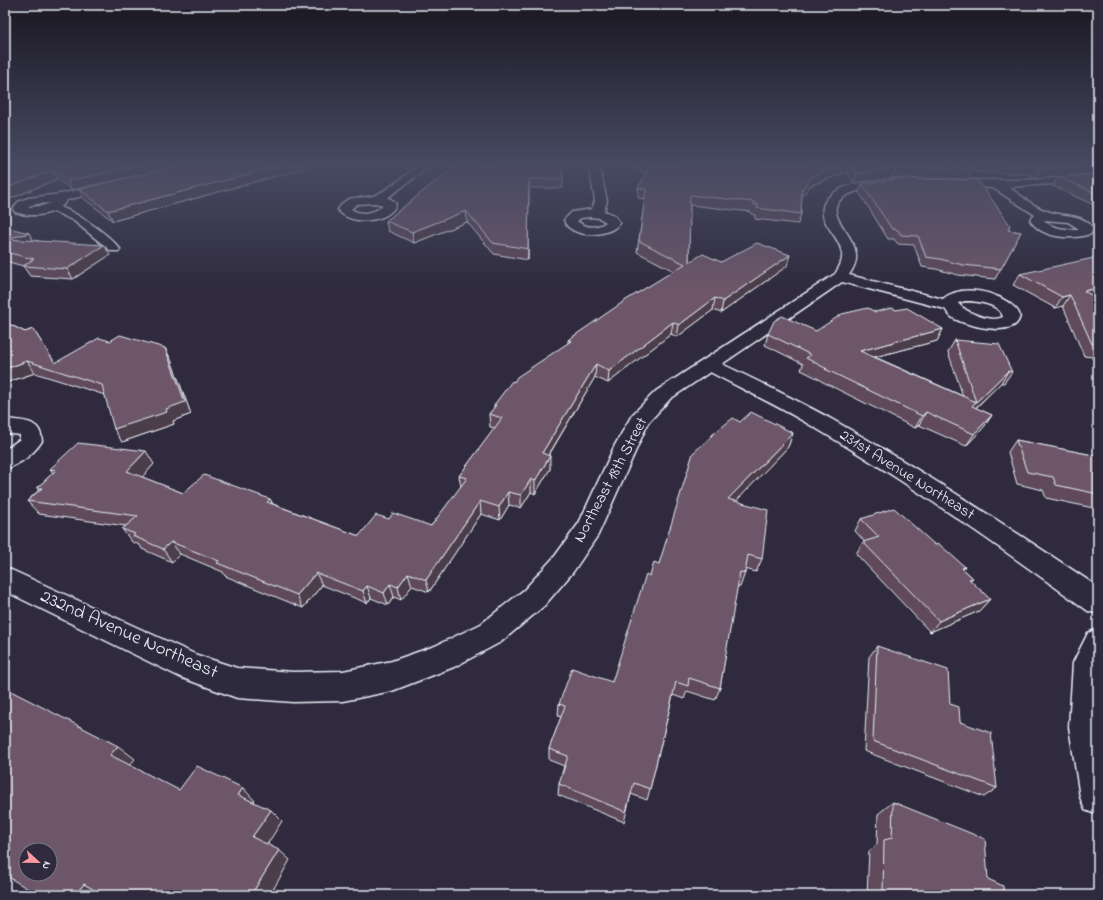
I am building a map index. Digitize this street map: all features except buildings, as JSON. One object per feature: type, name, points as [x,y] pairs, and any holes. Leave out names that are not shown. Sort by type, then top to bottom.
[{"type":"street","points":[[597,213],[599,207]]},
{"type":"street","name":"Northeast 18th Street","points":[[443,657],[491,633],[534,598],[564,564],[589,528],[626,445],[639,420],[663,395],[840,277],[849,260],[849,250],[829,216],[830,207]]},
{"type":"street","points":[[1032,207],[1047,216]]},
{"type":"street","points":[[840,277],[925,300],[950,305]]},
{"type":"street","name":"231st Avenue Northeast","points":[[708,364],[825,424],[908,474],[983,522],[1098,602]]},
{"type":"street","points":[[5,426],[23,428],[31,432],[31,441],[5,462]]},
{"type":"street","name":"232nd Avenue Northeast","points":[[5,578],[191,667],[237,683],[293,687],[343,686],[392,676],[443,657]]},
{"type":"street","points":[[1098,643],[1088,662],[1086,727],[1098,797]]},
{"type":"lane","points":[[57,207],[80,221],[115,249]]}]
